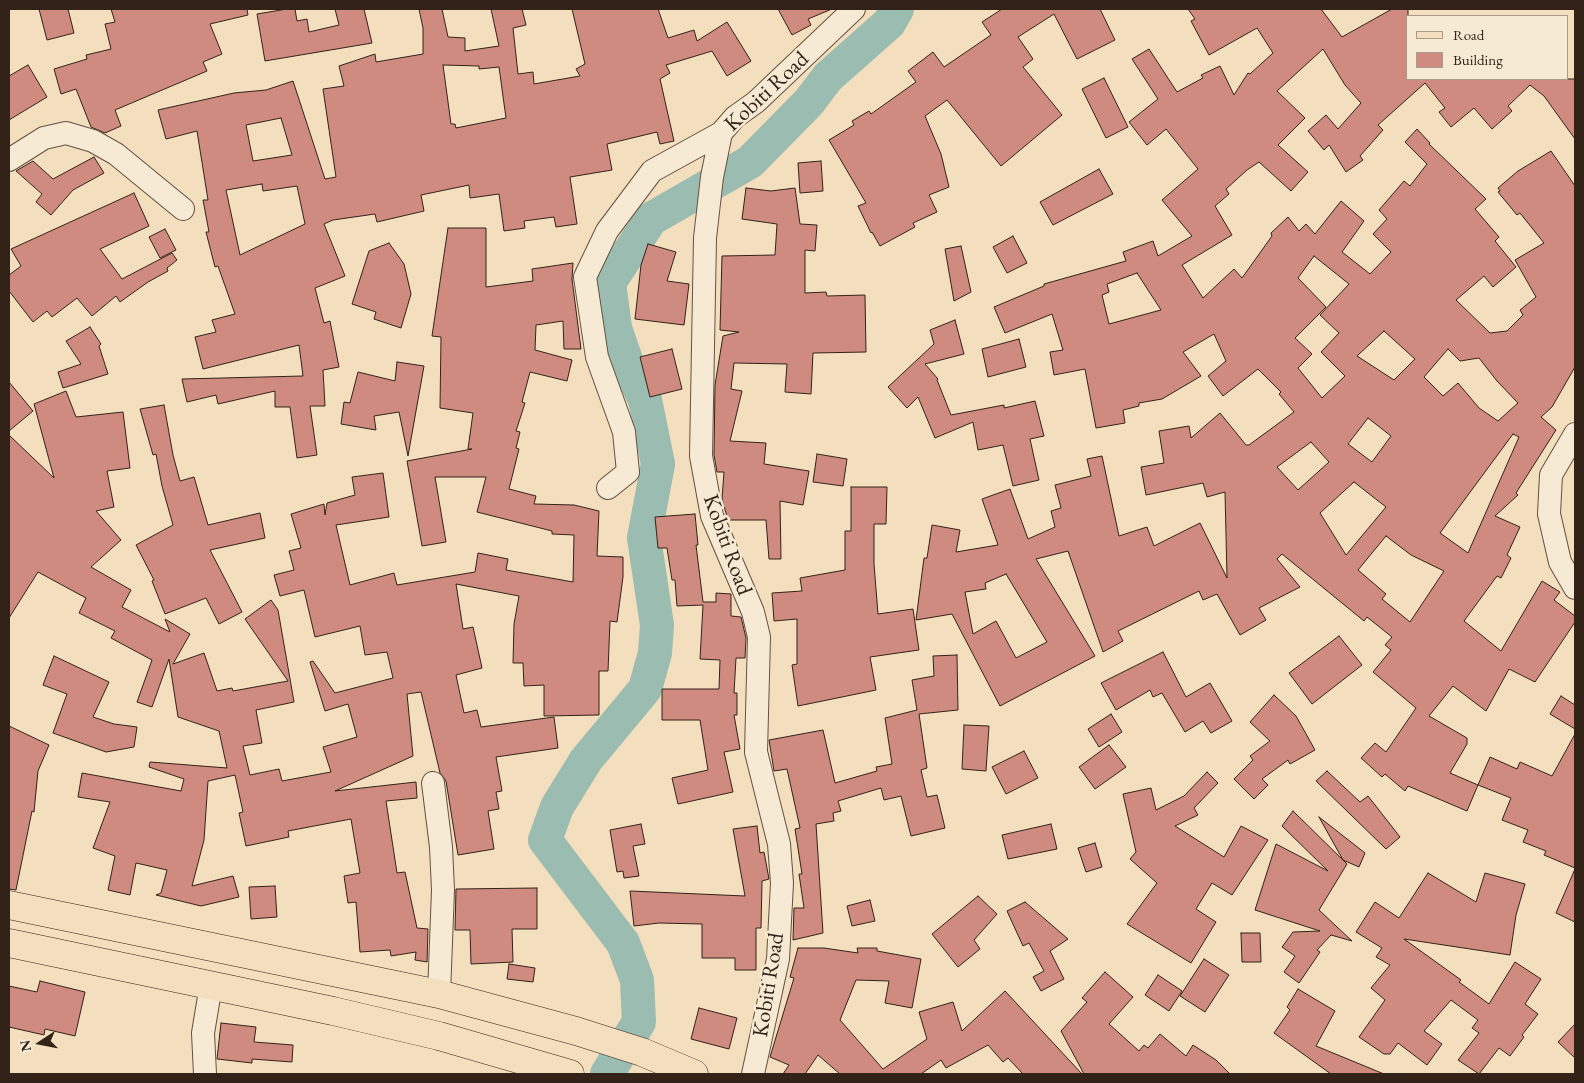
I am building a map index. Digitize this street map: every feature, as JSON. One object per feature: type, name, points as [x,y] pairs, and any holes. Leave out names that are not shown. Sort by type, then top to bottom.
[{"type":"main road","points":[[9,905],[439,994],[576,1031],[642,1052],[694,1074]]},
{"type":"main road","points":[[9,943],[211,985],[439,1036],[563,1072]]},
{"type":"street","name":"Kobiti Road","points":[[753,1074],[778,959],[782,883],[779,844],[756,752],[759,637],[753,612],[712,516],[702,456],[705,238],[711,184],[721,133],[735,117],[763,96],[854,9]]},
{"type":"street","points":[[9,160],[44,138],[66,133],[93,141],[116,154],[183,209]]},
{"type":"street","points":[[608,488],[628,472],[624,432],[597,357],[585,277],[607,231],[652,171],[721,133]]},
{"type":"street","points":[[1575,434],[1551,475],[1549,514],[1560,562],[1575,588]]},
{"type":"street","points":[[433,783],[441,847],[443,890],[439,994]]},
{"type":"street","points":[[205,1074],[203,1033],[211,985]]},
{"type":"building","points":[[39,9],[68,9],[74,33],[47,40]]},
{"type":"building","points":[[111,9],[247,9],[248,15],[210,24],[222,54],[203,62],[207,71],[115,110],[121,126],[105,133],[91,127],[76,89],[61,94],[54,69],[87,59],[86,55],[111,49],[105,24],[115,22]]},
{"type":"building","points":[[295,9],[297,21],[307,19],[309,32],[339,25],[335,9],[364,9],[372,43],[265,61],[257,14]]},
{"type":"building","points":[[419,9],[442,9],[448,37],[465,38],[465,51],[499,46],[491,9],[522,9],[526,25],[513,28],[518,74],[533,72],[534,84],[580,76],[576,69],[585,64],[572,9],[658,9],[668,38],[694,30],[697,41],[727,22],[751,61],[727,76],[712,51],[666,65],[670,73],[660,79],[674,141],[660,144],[657,132],[607,144],[612,170],[570,177],[577,224],[556,227],[554,217],[524,221],[525,228],[504,231],[499,194],[470,198],[469,185],[421,195],[424,211],[377,222],[375,214],[333,220],[324,224],[345,276],[315,288],[324,323],[330,321],[339,367],[323,370],[325,406],[310,406],[317,455],[297,458],[290,407],[275,407],[275,391],[218,404],[216,395],[187,402],[182,379],[303,376],[299,345],[203,369],[195,337],[216,332],[212,320],[235,314],[218,266],[215,267],[206,232],[209,232],[203,200],[208,200],[197,131],[166,139],[158,110],[234,93],[266,90],[293,81],[325,179],[336,177],[323,89],[344,86],[339,66],[375,54],[376,62],[423,54],[423,28]],"holes":[[[443,65],[479,66],[479,69],[499,67],[506,118],[456,128],[455,124],[451,124]],[[281,118],[292,155],[253,161],[246,125]],[[262,184],[263,191],[297,186],[305,224],[240,255],[226,190]]]},
{"type":"building","points":[[778,9],[832,9],[808,19],[811,25],[792,35]]},
{"type":"building","points":[[1002,9],[1100,9],[1115,40],[1077,59],[1054,14],[1018,37],[1033,59],[1023,67],[1062,115],[1001,166],[947,100],[925,116],[941,154],[949,187],[929,195],[937,212],[913,223],[915,227],[880,246],[871,233],[858,206],[866,203],[829,140],[854,125],[852,121],[869,111],[871,114],[916,82],[908,71],[933,52],[944,67],[991,35],[982,22]]},
{"type":"building","points":[[1188,9],[1321,9],[1342,37],[1392,9],[1408,9],[1408,15],[1406,15],[1406,80],[1575,79],[1575,139],[1544,96],[1530,85],[1508,106],[1512,111],[1492,129],[1474,108],[1451,127],[1439,112],[1445,108],[1425,83],[1378,125],[1383,130],[1360,156],[1363,160],[1346,172],[1329,145],[1324,150],[1308,131],[1326,115],[1338,129],[1361,103],[1345,85],[1323,49],[1277,91],[1305,118],[1278,145],[1308,172],[1291,191],[1259,162],[1247,170],[1226,189],[1229,194],[1215,206],[1232,235],[1182,265],[1203,298],[1234,269],[1242,278],[1272,236],[1271,233],[1288,217],[1299,231],[1306,224],[1315,234],[1341,201],[1364,221],[1342,252],[1370,274],[1391,252],[1373,234],[1387,219],[1379,210],[1404,181],[1410,186],[1427,164],[1405,142],[1417,129],[1429,144],[1486,199],[1475,209],[1499,237],[1495,241],[1516,267],[1493,287],[1484,276],[1456,300],[1490,333],[1507,331],[1523,315],[1520,310],[1536,297],[1515,260],[1544,243],[1520,213],[1517,215],[1498,192],[1500,191],[1498,188],[1518,171],[1551,151],[1575,186],[1575,367],[1552,407],[1541,417],[1556,430],[1516,493],[1518,495],[1495,516],[1520,527],[1507,555],[1511,558],[1501,578],[1497,576],[1464,621],[1501,651],[1542,581],[1560,592],[1554,600],[1575,616],[1575,622],[1535,682],[1509,669],[1486,711],[1453,686],[1429,716],[1467,738],[1467,744],[1450,773],[1478,785],[1467,811],[1408,786],[1405,791],[1385,774],[1382,777],[1361,758],[1375,743],[1386,752],[1416,708],[1373,672],[1391,650],[1385,645],[1392,637],[1367,617],[1364,621],[1282,554],[1277,559],[1300,587],[1259,608],[1266,620],[1240,635],[1217,594],[1203,600],[1199,591],[1118,631],[1123,641],[1103,652],[1068,551],[1036,559],[1095,656],[1000,706],[952,614],[916,620],[924,558],[927,558],[932,525],[960,530],[956,552],[998,545],[982,499],[1010,489],[1028,539],[1055,527],[1051,511],[1061,508],[1055,485],[1091,476],[1087,459],[1102,456],[1119,536],[1147,527],[1154,546],[1200,523],[1227,578],[1225,492],[1207,497],[1203,483],[1146,495],[1141,467],[1164,463],[1159,431],[1189,426],[1191,438],[1220,413],[1246,445],[1249,445],[1294,412],[1279,394],[1281,392],[1258,369],[1223,396],[1208,376],[1226,361],[1214,334],[1183,352],[1201,376],[1162,399],[1139,403],[1139,406],[1123,410],[1125,423],[1096,428],[1085,369],[1054,375],[1050,352],[1063,350],[1052,314],[1005,333],[994,307],[1044,286],[1044,284],[1126,261],[1123,252],[1153,241],[1158,256],[1192,236],[1162,200],[1198,169],[1166,129],[1147,145],[1129,122],[1158,99],[1132,59],[1149,49],[1177,92],[1203,78],[1201,75],[1220,66],[1234,95],[1248,73],[1250,74],[1273,53],[1257,28],[1209,55],[1191,21],[1195,19]],"holes":[[[1314,256],[1349,284],[1320,315],[1339,333],[1321,352],[1345,376],[1322,398],[1298,368],[1312,354],[1295,338],[1326,307],[1298,278]],[[1137,273],[1161,310],[1109,324],[1102,295],[1109,292],[1107,284]],[[1384,331],[1415,359],[1394,380],[1357,356]],[[1448,349],[1460,361],[1479,358],[1518,403],[1498,421],[1479,408],[1458,383],[1443,396],[1424,377]],[[1368,418],[1391,436],[1372,462],[1348,444]],[[1513,434],[1519,437],[1468,553],[1440,533]],[[1311,442],[1329,462],[1298,490],[1277,467]],[[1354,482],[1386,507],[1346,555],[1320,513]],[[1386,536],[1411,555],[1444,571],[1410,622],[1382,599],[1386,594],[1358,570]],[[1006,574],[1047,642],[1016,658],[996,621],[973,634],[965,592],[986,589],[985,583]]]},
{"type":"building","points":[[28,65],[47,97],[9,120],[9,76]]},
{"type":"building","points":[[1104,78],[1128,127],[1106,138],[1082,89]]},
{"type":"building","points":[[94,157],[104,173],[73,190],[51,215],[36,202],[42,194],[16,171],[33,161],[53,179]]},
{"type":"building","points":[[821,161],[823,191],[800,193],[798,163]]},
{"type":"building","points":[[1099,169],[1113,194],[1053,225],[1040,202]]},
{"type":"building","points":[[746,188],[771,191],[795,188],[800,224],[817,225],[815,251],[805,250],[805,293],[826,292],[827,296],[865,295],[866,352],[813,353],[811,394],[785,392],[787,364],[734,363],[731,389],[742,391],[730,441],[766,443],[764,464],[809,471],[803,505],[780,501],[781,559],[769,559],[766,520],[728,520],[722,499],[724,472],[717,472],[714,455],[715,385],[723,336],[739,332],[720,330],[722,256],[775,255],[777,224],[742,219]]},
{"type":"building","points":[[134,193],[149,226],[100,249],[122,279],[172,253],[177,260],[167,268],[168,271],[148,282],[120,302],[116,296],[92,316],[77,298],[52,317],[47,311],[33,322],[9,291],[9,275],[21,266],[11,249]]},
{"type":"building","points":[[448,228],[486,228],[486,287],[533,281],[532,269],[573,263],[572,279],[581,349],[564,349],[563,321],[536,325],[535,350],[572,360],[567,381],[530,372],[522,402],[525,403],[516,431],[520,432],[516,448],[519,449],[509,489],[536,496],[534,504],[574,505],[599,511],[597,556],[623,557],[623,577],[617,622],[610,621],[608,671],[599,671],[599,715],[544,716],[544,685],[524,686],[523,663],[513,663],[514,624],[519,596],[456,584],[463,629],[473,627],[482,668],[456,675],[464,713],[477,710],[481,727],[554,717],[558,748],[496,757],[502,791],[496,792],[499,809],[488,811],[494,849],[458,855],[446,781],[440,773],[421,692],[407,694],[413,756],[335,791],[416,782],[417,798],[386,801],[397,873],[405,872],[417,928],[428,929],[427,962],[415,960],[416,952],[391,956],[390,950],[360,952],[356,902],[348,903],[344,876],[360,873],[351,819],[288,831],[289,837],[246,846],[239,813],[243,812],[235,775],[208,781],[204,840],[192,886],[233,876],[239,897],[201,906],[156,895],[161,893],[167,870],[136,863],[130,895],[108,890],[115,856],[93,848],[110,802],[78,797],[82,773],[181,791],[184,779],[149,767],[150,762],[227,768],[219,731],[178,717],[169,659],[152,707],[137,702],[152,660],[111,638],[115,631],[79,613],[86,598],[38,572],[9,618],[9,435],[54,478],[34,404],[66,391],[76,417],[123,412],[130,468],[107,471],[114,507],[96,511],[121,540],[91,567],[131,590],[122,607],[170,632],[165,619],[190,634],[173,664],[204,653],[217,691],[232,688],[233,691],[288,681],[245,619],[271,600],[278,610],[294,702],[256,710],[262,743],[243,746],[250,775],[279,769],[282,781],[331,772],[323,747],[357,737],[348,704],[325,711],[310,662],[313,661],[335,693],[393,678],[387,652],[365,655],[360,626],[315,637],[304,590],[280,596],[274,575],[294,570],[289,551],[301,548],[291,514],[324,504],[325,515],[327,503],[355,495],[352,477],[383,473],[389,517],[336,525],[350,585],[394,573],[397,585],[475,572],[478,553],[508,559],[506,570],[573,582],[574,535],[552,534],[552,531],[477,512],[486,477],[435,477],[446,542],[422,546],[407,461],[472,449],[468,449],[473,413],[440,408],[441,337],[432,336]]},
{"type":"building","points":[[165,229],[176,250],[160,258],[149,237]]},
{"type":"building","points":[[1013,236],[1027,263],[1007,273],[993,247]]},
{"type":"building","points":[[389,243],[404,264],[411,294],[401,328],[374,319],[376,312],[352,304],[369,251]]},
{"type":"building","points":[[648,244],[676,252],[667,281],[689,284],[684,325],[635,319],[641,265]]},
{"type":"building","points":[[961,246],[971,292],[954,301],[945,249]]},
{"type":"building","points":[[955,320],[964,354],[925,364],[938,379],[951,415],[1004,405],[1004,408],[1035,401],[1044,436],[1030,439],[1039,480],[1013,486],[1003,445],[978,450],[973,422],[935,438],[918,397],[907,408],[888,387],[934,344],[930,330]]},
{"type":"building","points":[[90,327],[101,344],[99,346],[108,374],[63,388],[58,372],[81,364],[66,341]]},
{"type":"building","points":[[1019,339],[1026,367],[988,377],[982,349]]},
{"type":"building","points":[[672,349],[682,389],[650,397],[640,357]]},
{"type":"building","points":[[397,362],[424,366],[408,456],[399,412],[374,416],[376,430],[341,424],[344,402],[350,403],[358,372],[395,381]]},
{"type":"building","points":[[9,382],[33,411],[9,431]]},
{"type":"building","points":[[164,405],[180,481],[194,477],[208,525],[260,513],[265,538],[210,550],[242,612],[219,624],[206,598],[165,614],[152,581],[154,580],[136,545],[173,525],[162,486],[156,454],[153,455],[140,409]]},
{"type":"building","points":[[817,454],[847,459],[843,486],[813,482]]},
{"type":"building","points":[[851,487],[887,487],[886,524],[874,524],[874,564],[878,614],[913,609],[919,650],[870,657],[876,690],[798,706],[792,665],[797,664],[797,619],[774,621],[772,593],[802,591],[800,578],[845,570],[845,531],[851,531]]},
{"type":"building","points":[[695,514],[698,545],[696,545],[703,602],[716,602],[716,593],[731,594],[731,616],[741,617],[746,638],[745,658],[736,658],[734,693],[737,693],[737,715],[734,715],[740,749],[724,752],[733,792],[678,804],[672,778],[708,770],[700,720],[662,720],[662,689],[719,689],[720,660],[700,659],[703,605],[677,606],[675,580],[672,580],[667,548],[658,548],[655,517]]},
{"type":"building","points":[[1339,636],[1362,665],[1312,704],[1289,673]]},
{"type":"building","points":[[1163,652],[1186,697],[1210,683],[1232,721],[1211,733],[1203,721],[1185,732],[1162,693],[1153,697],[1150,690],[1116,710],[1101,683]]},
{"type":"building","points":[[957,655],[958,710],[919,714],[927,768],[921,770],[927,797],[937,795],[945,828],[911,836],[901,796],[884,800],[881,788],[838,801],[841,811],[833,813],[834,821],[816,824],[823,933],[793,940],[794,908],[804,908],[799,874],[802,874],[795,829],[800,828],[787,769],[774,771],[769,740],[823,730],[835,783],[877,771],[876,767],[892,764],[885,718],[917,710],[912,680],[934,676],[933,656]]},
{"type":"building","points":[[54,656],[109,682],[93,717],[114,724],[137,727],[134,747],[106,752],[53,733],[67,694],[43,685]]},
{"type":"building","points":[[1274,695],[1296,716],[1315,750],[1290,764],[1288,760],[1262,779],[1268,785],[1254,799],[1234,779],[1253,760],[1250,756],[1270,741],[1250,722]]},
{"type":"building","points":[[1561,696],[1575,705],[1575,729],[1550,714]]},
{"type":"building","points":[[1111,714],[1122,732],[1099,747],[1088,729]]},
{"type":"building","points":[[964,725],[989,726],[986,771],[962,769]]},
{"type":"building","points":[[9,726],[49,745],[38,771],[34,812],[32,811],[16,890],[9,889]]},
{"type":"building","points":[[1575,734],[1575,868],[1544,855],[1546,851],[1523,842],[1528,830],[1502,820],[1511,798],[1478,785],[1490,757],[1517,769],[1520,762],[1552,776]]},
{"type":"building","points":[[1109,745],[1126,767],[1095,789],[1079,767]]},
{"type":"building","points":[[1024,751],[1038,778],[1006,794],[992,767]]},
{"type":"building","points":[[1327,771],[1360,802],[1368,796],[1400,837],[1386,849],[1316,781]]},
{"type":"building","points":[[1207,772],[1218,783],[1194,808],[1198,815],[1175,826],[1224,857],[1241,826],[1268,840],[1232,895],[1212,883],[1196,909],[1216,922],[1191,963],[1127,924],[1157,883],[1130,859],[1136,852],[1123,794],[1151,788],[1156,810],[1184,796]]},
{"type":"building","points":[[1293,811],[1347,864],[1319,910],[1352,941],[1331,935],[1317,950],[1320,952],[1299,983],[1284,972],[1295,956],[1282,947],[1293,932],[1320,931],[1255,910],[1276,844],[1328,871],[1282,826]]},
{"type":"building","points":[[1319,817],[1365,853],[1359,867],[1343,860]]},
{"type":"building","points":[[641,824],[645,844],[633,846],[639,876],[624,878],[623,871],[617,872],[610,830]]},
{"type":"building","points":[[1051,824],[1057,849],[1008,859],[1002,835]]},
{"type":"building","points":[[757,826],[760,853],[764,852],[769,879],[762,881],[761,928],[756,928],[756,970],[735,970],[735,958],[702,958],[702,924],[659,923],[634,926],[630,891],[745,896],[733,829]]},
{"type":"building","points":[[1095,843],[1102,867],[1086,872],[1078,848]]},
{"type":"building","points":[[1575,869],[1575,922],[1556,913]]},
{"type":"building","points":[[1428,873],[1476,902],[1485,873],[1525,884],[1516,915],[1510,955],[1404,939],[1461,980],[1459,982],[1489,1004],[1515,962],[1541,979],[1525,1004],[1538,1014],[1522,1035],[1524,1037],[1510,1056],[1499,1048],[1479,1074],[1458,1060],[1479,1033],[1472,1028],[1478,1020],[1451,1000],[1424,1031],[1442,1044],[1427,1065],[1398,1043],[1390,1054],[1384,1054],[1359,1037],[1385,1000],[1371,988],[1390,965],[1376,957],[1382,948],[1356,932],[1375,902],[1399,918]]},
{"type":"building","points":[[275,886],[277,917],[251,919],[249,887]]},
{"type":"building","points":[[537,888],[537,929],[512,929],[513,962],[471,964],[470,930],[455,930],[456,889]]},
{"type":"building","points":[[978,896],[997,914],[974,940],[980,949],[958,967],[932,934]]},
{"type":"building","points":[[870,900],[875,921],[852,926],[847,906]]},
{"type":"building","points":[[1025,902],[1068,939],[1050,951],[1064,979],[1041,991],[1033,977],[1044,971],[1029,943],[1023,946],[1007,911]]},
{"type":"building","points":[[1241,933],[1260,933],[1261,962],[1242,962]]},
{"type":"building","points":[[798,948],[824,948],[858,953],[857,948],[877,948],[877,951],[921,959],[912,1008],[885,1003],[889,981],[856,980],[840,1020],[883,1069],[927,1039],[919,1012],[953,1002],[962,1031],[1005,991],[1082,1074],[1023,1074],[1008,1058],[1003,1062],[988,1045],[946,1068],[941,1060],[921,1074],[840,1074],[818,1055],[805,1074],[783,1074],[789,1065],[770,1057],[794,978],[790,977]]},
{"type":"building","points":[[1204,959],[1229,975],[1205,1012],[1180,996]]},
{"type":"building","points":[[509,964],[535,968],[533,982],[507,979]]},
{"type":"building","points":[[1105,972],[1133,997],[1109,1024],[1139,1051],[1144,1045],[1148,1048],[1160,1034],[1186,1056],[1193,1045],[1216,1060],[1230,1074],[1084,1074],[1061,1031],[1087,1002],[1082,998]]},
{"type":"building","points":[[1158,975],[1182,991],[1169,1011],[1145,995]]},
{"type":"building","points":[[40,981],[85,992],[75,1036],[45,1029],[44,1035],[9,1027],[9,986],[37,992]]},
{"type":"building","points":[[1298,989],[1335,1011],[1316,1046],[1384,1074],[1331,1074],[1274,1033],[1290,1010],[1287,1007]]},
{"type":"building","points":[[699,1008],[737,1018],[729,1049],[691,1039]]},
{"type":"building","points":[[221,1023],[256,1027],[254,1042],[293,1045],[292,1062],[252,1059],[252,1063],[217,1059]]},
{"type":"building","points":[[1575,1024],[1575,1058],[1558,1042]]},
{"type":"waterway","points":[[607,1074],[639,1022],[637,980],[623,943],[545,840],[557,807],[586,760],[645,689],[655,653],[657,625],[644,538],[658,464],[645,400],[626,360],[615,328],[609,283],[651,219],[750,162],[809,102],[828,77],[889,23],[897,9]]}]
